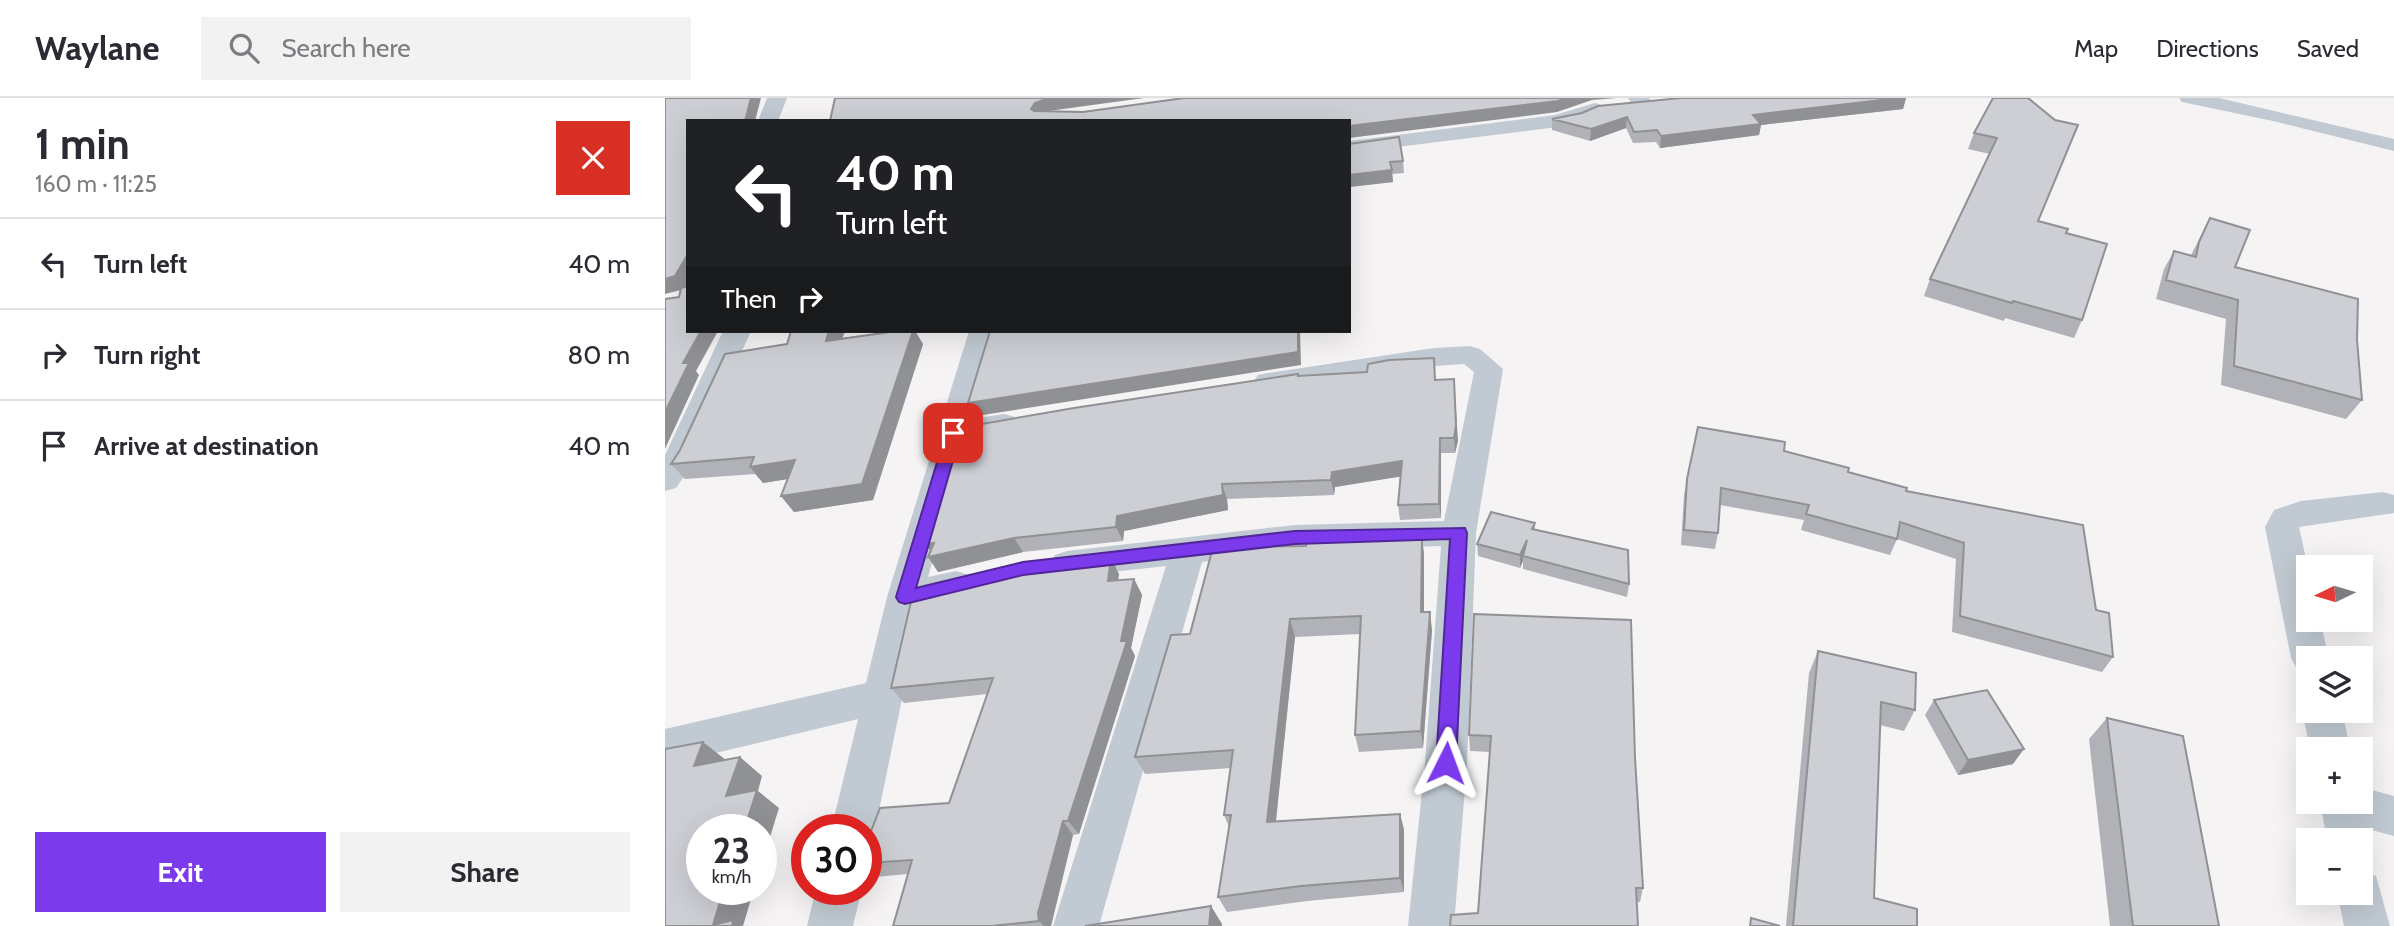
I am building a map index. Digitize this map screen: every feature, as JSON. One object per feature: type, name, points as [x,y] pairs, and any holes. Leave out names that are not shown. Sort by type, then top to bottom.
[{"type":"street","points":[[769,119],[777,98]]},
{"type":"street","points":[[2189,98],[2274,115],[2394,145]]},
{"type":"street","points":[[1351,147],[1558,121],[1574,118],[1593,109],[1641,101],[1669,102]]},
{"type":"street","points":[[665,480],[676,465],[736,333]]},
{"type":"street","points":[[857,814],[905,597],[982,333]]},
{"type":"street","points":[[1244,386],[1434,357],[1470,355],[1489,369],[1459,533],[1446,763],[1431,926]]},
{"type":"street","points":[[953,433],[1030,419]]},
{"type":"street","points":[[2307,646],[2282,527],[2286,519],[2301,513],[2383,504]]},
{"type":"street","points":[[1035,568],[1295,538],[1459,533]]},
{"type":"street","points":[[1076,926],[1188,550]]},
{"type":"street","points":[[905,597],[984,578]]},
{"type":"street","points":[[665,747],[885,696]]},
{"type":"street","points":[[2373,810],[2394,816]]},
{"type":"street","points":[[830,926],[835,905]]},
{"type":"street","points":[[2363,905],[2367,926]]},
{"type":"building","points":[[665,98],[751,98],[746,119],[686,119],[686,257],[675,276],[665,279]]},
{"type":"building","points":[[835,98],[1058,98],[1035,103],[1031,109],[1083,112],[1184,98],[1566,98],[1351,126],[1351,119],[830,119]]},
{"type":"building","points":[[1681,98],[1899,98],[1753,115],[1761,124],[1661,136],[1657,130],[1634,132],[1627,117],[1591,129],[1552,119],[1582,113],[1598,106]]},
{"type":"building","points":[[1993,98],[2028,98],[2055,120],[2078,125],[2038,221],[2068,229],[2066,233],[2107,244],[2082,320],[1930,279],[1997,138],[1974,133]]},
{"type":"building","points":[[1399,137],[1403,161],[1390,162],[1392,170],[1351,175],[1351,144]]},
{"type":"building","points":[[2210,218],[2250,230],[2235,267],[2358,299],[2357,340],[2362,400],[2234,366],[2238,300],[2166,280],[2174,251],[2196,257],[2199,242]]},
{"type":"building","points":[[686,287],[686,333],[700,333],[683,363],[689,363],[665,412],[665,299],[679,297],[681,288]]},
{"type":"building","points":[[790,333],[828,333],[826,341],[883,333],[912,333],[862,484],[781,496],[795,460],[750,467],[754,457],[671,464],[725,354],[787,344]]},
{"type":"building","points":[[989,333],[1298,333],[1298,352],[968,403]]},
{"type":"building","points":[[1434,358],[1435,380],[1454,379],[1456,426],[1454,438],[1440,438],[1439,504],[1398,505],[1402,461],[1332,472],[1331,480],[1222,484],[1223,495],[1117,516],[1116,527],[1014,538],[928,557],[934,543],[926,544],[959,428],[1298,374],[1367,372],[1368,364],[1389,360]]},
{"type":"building","points":[[1698,427],[1785,442],[1784,451],[1849,468],[1848,472],[1907,488],[1906,491],[2083,525],[2096,610],[2109,613],[2113,657],[1960,616],[1964,543],[1900,522],[1897,539],[1806,514],[1809,505],[1721,488],[1718,533],[1684,530],[1687,479]]},
{"type":"building","points":[[1491,512],[1535,523],[1532,529],[1628,550],[1629,584],[1523,556],[1527,540],[1520,555],[1477,544]]},
{"type":"building","points":[[1422,537],[1421,612],[1430,612],[1421,731],[1355,735],[1361,616],[1290,619],[1267,822],[1400,814],[1400,878],[1301,886],[1218,897],[1231,815],[1224,815],[1233,750],[1135,757],[1171,635],[1190,634],[1213,547],[1306,546],[1307,543]]},
{"type":"building","points":[[1111,558],[1108,581],[1134,579],[1121,641],[1127,641],[1068,821],[1063,821],[1038,913],[1039,921],[992,926],[893,926],[912,860],[882,862],[882,814],[878,814],[880,808],[949,803],[993,678],[891,688],[913,593],[1014,570]]},
{"type":"building","points":[[1474,614],[1631,620],[1635,758],[1643,888],[1636,888],[1638,926],[1450,926],[1451,915],[1478,913],[1491,736],[1469,735]]},
{"type":"building","points":[[1818,651],[1916,673],[1915,710],[1881,702],[1874,898],[1917,909],[1917,926],[1793,926]]},
{"type":"building","points":[[1987,690],[2024,749],[1968,760],[1934,700]]},
{"type":"building","points":[[2107,718],[2183,736],[2219,926],[2133,926]]},
{"type":"building","points":[[703,742],[694,766],[740,757],[726,796],[757,790],[749,814],[686,814],[686,905],[719,905],[713,925],[733,920],[732,926],[665,926],[665,749]]},
{"type":"building","points":[[1211,906],[1209,926],[1085,926]]},
{"type":"building","points":[[1751,918],[1780,926],[1750,926]]},
{"type":"route","points":[[953,433],[905,597],[1023,569],[1295,538],[1459,533],[1446,763]]}]
